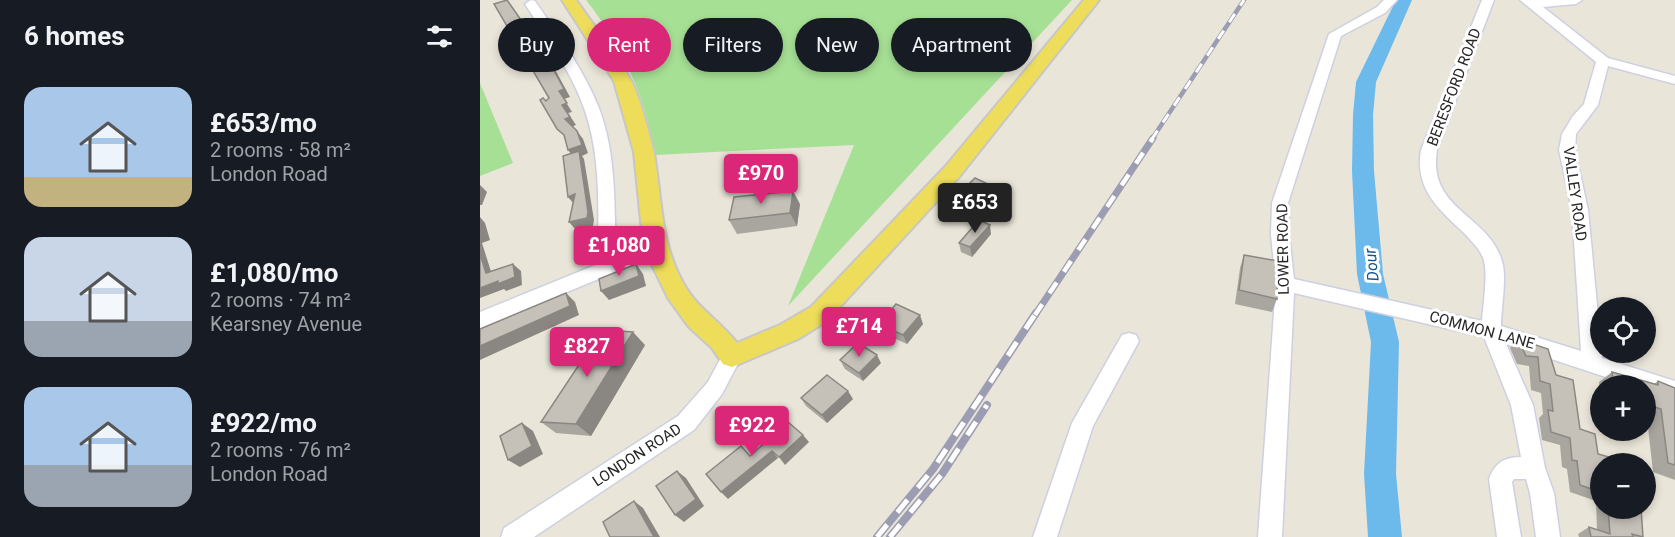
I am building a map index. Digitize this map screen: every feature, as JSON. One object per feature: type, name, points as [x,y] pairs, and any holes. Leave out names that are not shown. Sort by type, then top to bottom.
[{"type":"main road","points":[[568,0],[623,81],[645,152],[658,251],[676,291],[697,320],[721,341],[732,356],[789,332],[819,314],[952,172],[1092,0]]},
{"type":"street","name":"LOWER ROAD","points":[[1270,537],[1284,284],[1280,202],[1335,34],[1381,10],[1390,0]]},
{"type":"street","name":"BERESFORD ROAD","points":[[1488,0],[1429,150],[1427,162],[1433,190],[1441,201],[1487,246],[1494,262],[1491,331]]},
{"type":"street","points":[[1529,2],[1576,0]]},
{"type":"street","points":[[1529,2],[1603,61],[1675,80]]},
{"type":"street","points":[[531,4],[583,88],[597,129],[603,160],[607,268]]},
{"type":"street","name":"VALLEY ROAD","points":[[1590,337],[1580,210],[1566,150],[1569,134],[1578,119],[1591,105],[1603,61]]},
{"type":"street","points":[[480,320],[607,268],[658,251]]},
{"type":"street","name":"COMMON LANE","points":[[1284,284],[1418,312],[1491,331],[1590,361]]},
{"type":"street","points":[[1491,331],[1522,405],[1534,468],[1542,493],[1548,537]]},
{"type":"street","points":[[1045,537],[1083,423],[1129,341]]},
{"type":"street","name":"LONDON ROAD","points":[[513,537],[686,423],[715,388],[732,356]]},
{"type":"street","name":"COMMON LANE","points":[[1595,363],[1675,390]]},
{"type":"street","points":[[1509,537],[1500,479],[1509,468],[1534,468]]},
{"type":"green space","points":[[586,0],[1072,0],[1032,43],[1032,18],[891,18],[891,72],[1005,72],[788,306],[854,145],[655,155],[645,112],[630,72],[671,72],[671,18],[599,18]]},
{"type":"green space","points":[[480,83],[513,163],[480,176]]},
{"type":"building","points":[[507,0],[520,18],[502,18],[494,4]]},
{"type":"building","points":[[534,72],[555,72],[564,89],[559,91],[567,103],[562,105],[570,117],[565,119],[577,131],[582,145],[568,150],[564,135],[557,129],[540,100],[543,98],[546,101],[549,98]]},
{"type":"building","points":[[579,151],[588,212],[587,218],[569,222],[575,194],[568,197],[563,156]]},
{"type":"building","points":[[975,178],[988,184],[971,201],[958,195]]},
{"type":"building","points":[[793,191],[790,213],[729,220],[734,197]]},
{"type":"building","points":[[979,220],[990,225],[970,247],[959,243]]},
{"type":"building","points":[[480,254],[486,273],[513,264],[515,277],[480,288]]},
{"type":"building","points":[[1244,255],[1278,261],[1277,299],[1239,290]]},
{"type":"building","points":[[636,264],[639,276],[601,291],[599,279]]},
{"type":"building","points":[[566,293],[570,306],[480,346],[480,329]]},
{"type":"building","points":[[896,304],[920,315],[903,335],[879,324]]},
{"type":"building","points":[[602,330],[633,332],[576,424],[541,422]]},
{"type":"building","points":[[1518,339],[1548,349],[1556,375],[1573,380],[1580,429],[1590,432],[1590,441],[1596,441],[1598,453],[1590,453],[1590,488],[1580,485],[1577,461],[1572,460],[1570,438],[1551,432],[1548,410],[1553,411],[1550,384],[1540,381],[1538,357],[1526,356]]},
{"type":"building","points":[[858,343],[877,355],[859,373],[840,360]]},
{"type":"building","points":[[827,375],[848,391],[822,415],[801,398]]},
{"type":"building","points":[[1658,381],[1675,388],[1675,465],[1668,463],[1661,409],[1656,407]]},
{"type":"building","points":[[788,422],[803,435],[779,457],[772,451],[721,492],[706,474],[741,446],[750,456]]},
{"type":"building","points":[[522,423],[532,446],[508,460],[500,436]]},
{"type":"building","points":[[677,471],[696,499],[675,515],[656,486]]},
{"type":"building","points":[[634,501],[654,537],[610,537],[603,522]]},
{"type":"building","points":[[1609,519],[1642,519],[1643,537],[1632,534],[1633,537],[1591,537],[1589,527],[1610,534]]},
{"type":"waterway","name":"Dour","points":[[1385,537],[1380,474],[1385,342],[1370,274],[1363,171],[1363,115],[1366,82],[1404,0]]},
{"type":"railway","points":[[1152,139],[1244,0]]},
{"type":"railway","points":[[1035,315],[1153,138]]},
{"type":"railway","points":[[877,537],[933,469],[1036,313]]},
{"type":"railway","points":[[890,537],[942,474],[987,405]]}]
